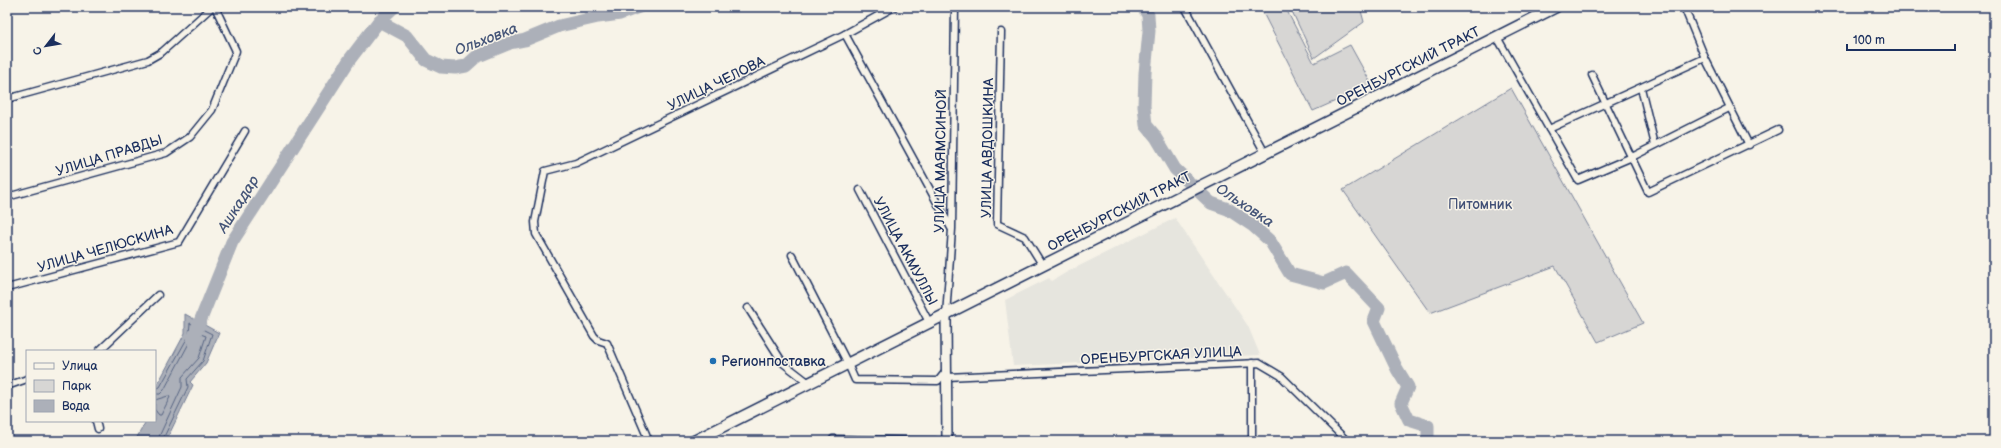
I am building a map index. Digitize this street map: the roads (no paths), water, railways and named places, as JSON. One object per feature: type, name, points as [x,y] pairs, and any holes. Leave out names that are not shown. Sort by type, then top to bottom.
[{"type":"main road","name":"ОРЕНБУРГСКИЙ ТРАКТ","points":[[694,441],[946,316],[1265,153],[1556,7]]},
{"type":"main road","points":[[946,316],[946,441]]},
{"type":"street","points":[[7,99],[148,60],[162,52],[212,7]]},
{"type":"street","name":"УЛИЦА ПРАВДЫ","points":[[7,197],[166,153],[190,137],[212,110],[236,51],[215,7]]},
{"type":"street","name":"УЛИЦА ЧЕЛОВА","points":[[649,441],[607,343],[598,340],[594,336],[536,234],[535,222],[545,171],[576,164],[845,34],[894,7]]},
{"type":"street","name":"УЛИЦА МАЯМСИНОЙ","points":[[946,316],[952,229],[954,7]]},
{"type":"street","points":[[1185,7],[1265,153]]},
{"type":"street","points":[[1684,7],[1705,58],[1749,145]]},
{"type":"street","name":"УЛИЦА АВДОШКИНА","points":[[1001,32],[997,224],[1025,238],[1043,266]]},
{"type":"street","points":[[845,34],[952,229]]},
{"type":"street","points":[[1498,37],[1578,180],[1632,157],[1729,108]]},
{"type":"street","points":[[1549,129],[1705,58]]},
{"type":"street","points":[[1592,75],[1648,192],[1778,130]]},
{"type":"street","points":[[1641,88],[1655,145]]},
{"type":"street","name":"УЛИЦА ЧЕЛЮСКИНА","points":[[7,288],[179,242],[245,131]]},
{"type":"street","name":"УЛИЦА АКМУЛЛЫ","points":[[860,190],[930,324]]},
{"type":"street","points":[[792,255],[848,364]]},
{"type":"street","points":[[100,350],[158,295]]},
{"type":"street","points":[[748,308],[783,363],[809,383]]},
{"type":"street","points":[[1252,363],[1252,441]]},
{"type":"street","name":"ОРЕНБУРГСКАЯ УЛИЦА","points":[[848,364],[855,380],[938,381],[947,374],[1252,363],[1264,366],[1281,376],[1347,441]]},
{"type":"street","points":[[7,386],[26,379]]},
{"type":"street","points":[[96,422],[98,429]]},
{"type":"street","points":[[833,439],[935,441]]},
{"type":"water","points":[[185,314],[219,333],[206,363],[190,382],[193,385],[166,441],[135,441],[145,422],[156,422],[156,387],[185,333]]},
{"type":"waterway","name":"Ашкадар","points":[[193,339],[232,242],[350,59],[379,21],[394,7]]},
{"type":"waterway","name":"Ольховка","points":[[379,21],[407,36],[426,60],[441,67],[455,68],[466,66],[476,57],[510,43],[525,40],[559,26],[598,17],[620,14],[639,7]]},
{"type":"waterway","name":"Ольховка","points":[[1143,7],[1148,15],[1149,31],[1145,73],[1144,106],[1146,125],[1156,137],[1175,169],[1211,203],[1228,209],[1252,225],[1270,241],[1290,274],[1324,283],[1346,273],[1379,308],[1374,321],[1397,369],[1408,387],[1401,403],[1409,420],[1428,426],[1428,441]]},
{"type":"place","name":"Регионпоставка","points":[[713,361]]},
{"type":"park label","name":"Питомник","points":[[1480,204]]}]
